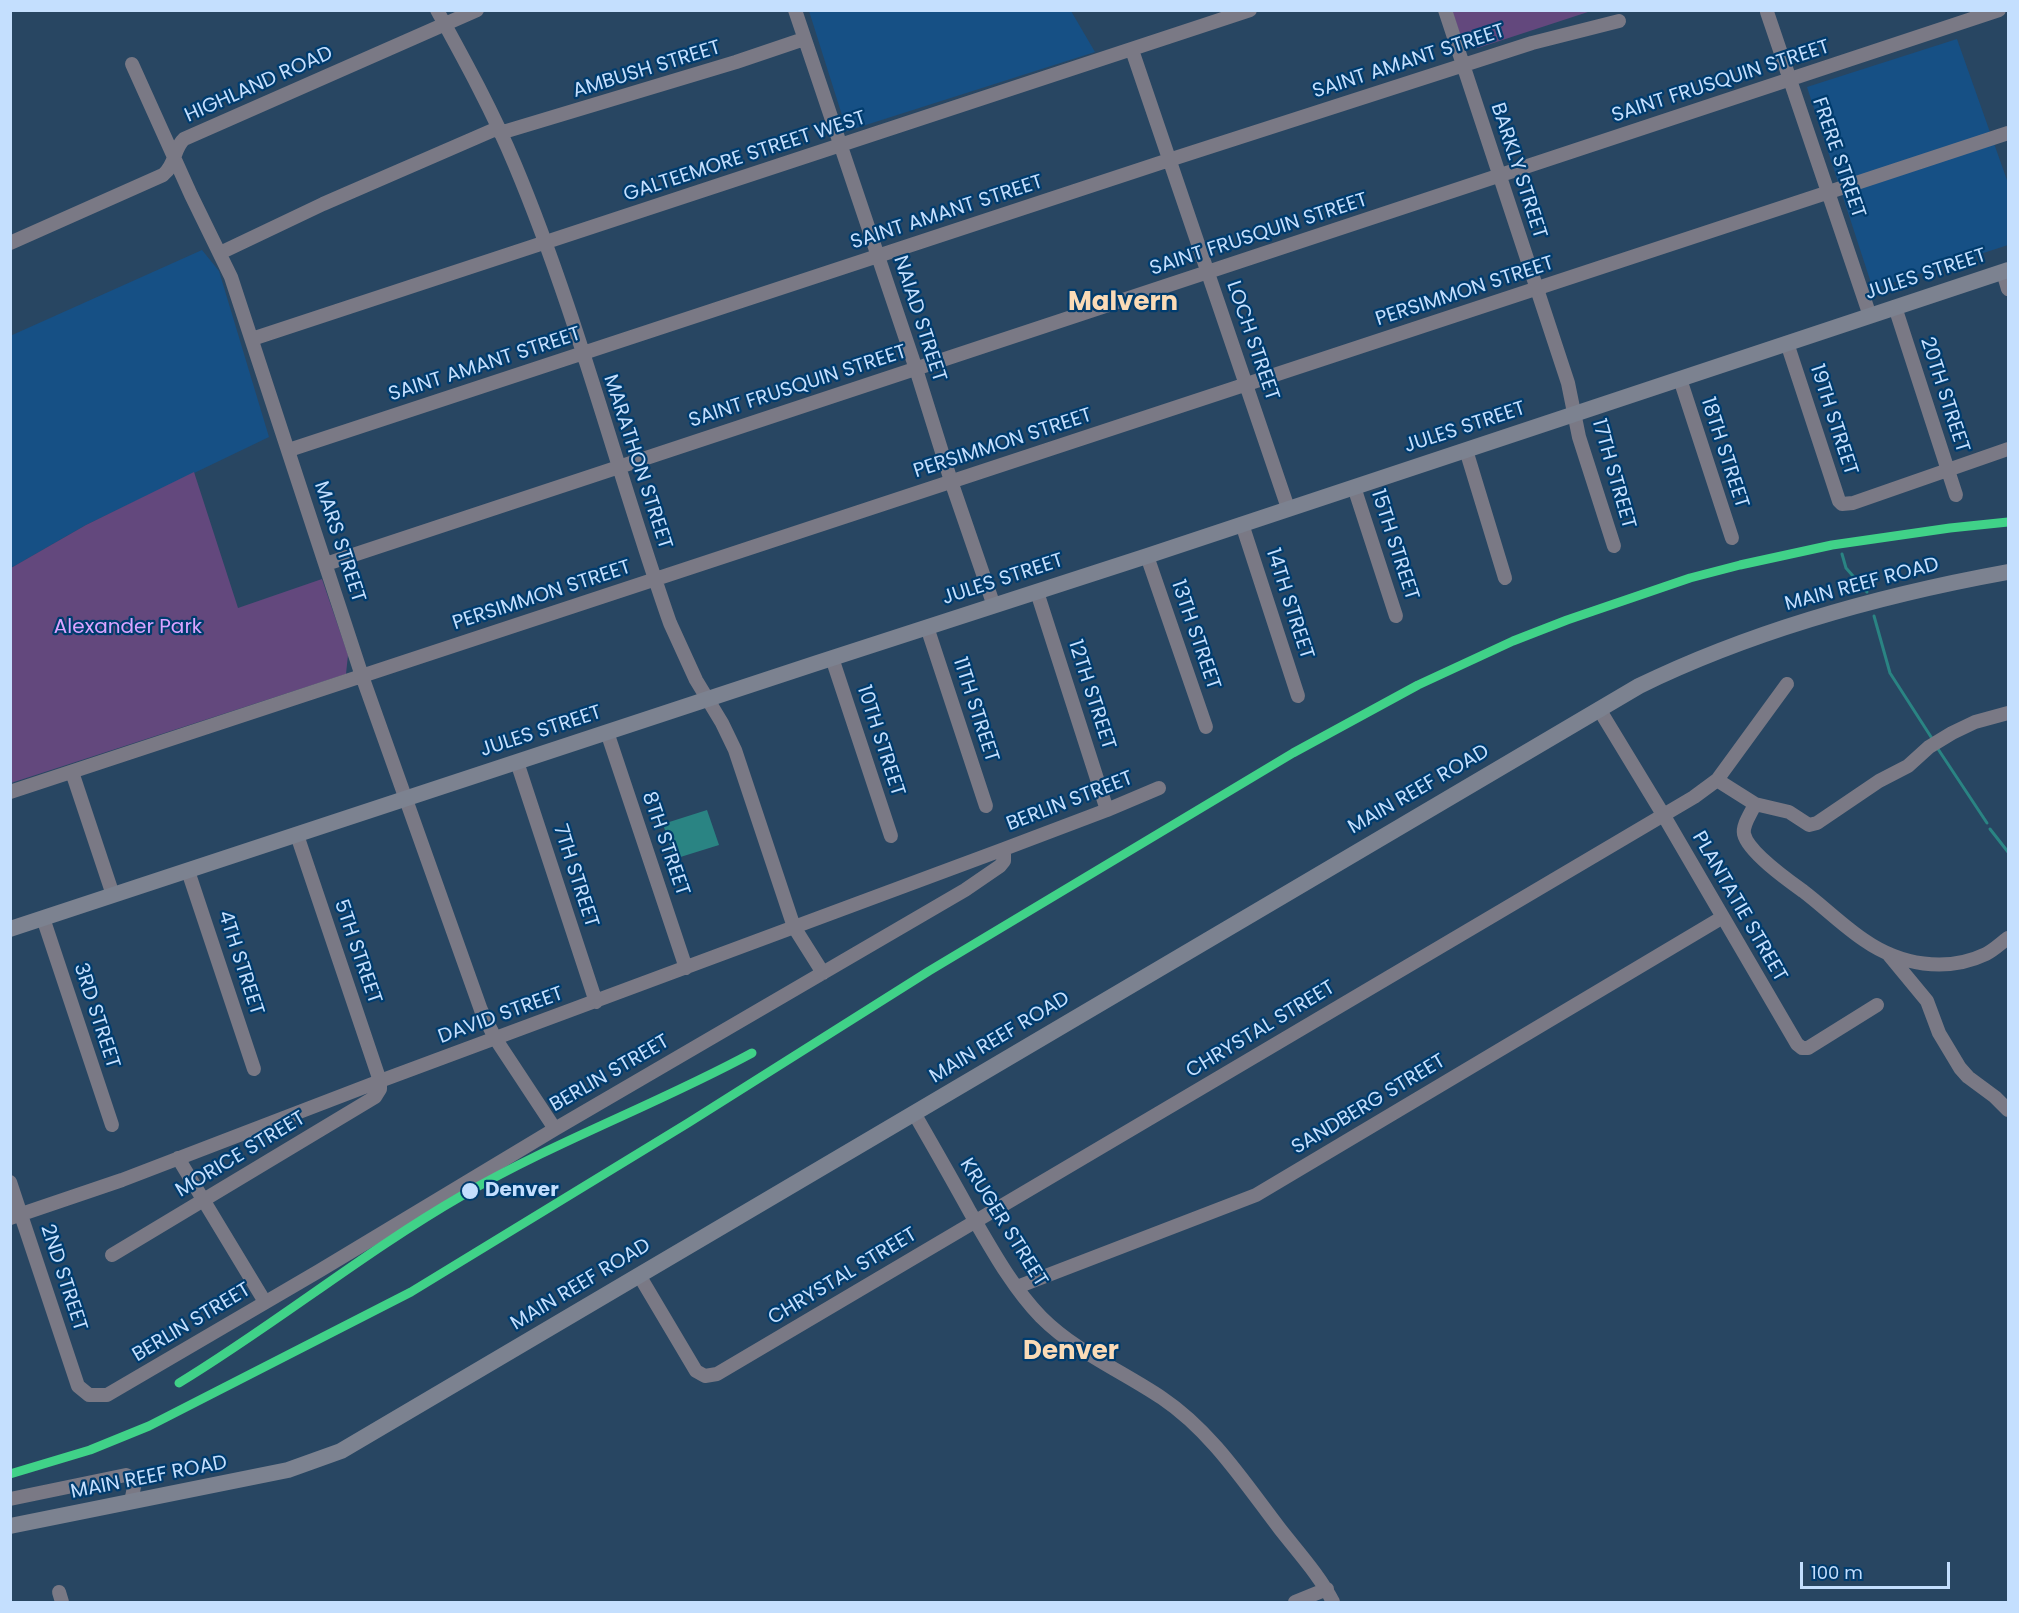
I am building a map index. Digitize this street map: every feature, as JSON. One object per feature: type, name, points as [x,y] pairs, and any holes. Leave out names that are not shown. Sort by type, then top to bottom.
[{"type":"main road","name":"JULES STREET","points":[[10,929],[2006,271]]},
{"type":"main road","name":"MAIN REEF ROAD","points":[[10,1526],[288,1470],[342,1451],[1599,709],[1678,667],[1745,640],[1895,596],[2008,572]]},
{"type":"street","name":"MARATHON STREET","points":[[437,10],[499,130],[545,243],[675,636],[706,699],[722,723],[735,750],[794,927]]},
{"type":"street","name":"HIGHLAND ROAD","points":[[10,243],[163,175],[169,169],[179,144],[184,139],[477,10]]},
{"type":"street","name":"NAIAD STREET","points":[[795,10],[994,606]]},
{"type":"street","name":"GALTEEMORE STREET WEST","points":[[252,339],[1250,10]]},
{"type":"street","name":"BARKLY STREET","points":[[1445,10],[1568,383],[1575,413]]},
{"type":"street","name":"SAINT FRUSQUIN STREET","points":[[326,564],[1999,10]]},
{"type":"street","name":"FRERE STREET","points":[[1767,12],[1870,316]]},
{"type":"street","name":"SAINT AMANT STREET","points":[[289,450],[1463,65],[1532,43],[1619,21]]},
{"type":"street","name":"AMBUSH STREET","points":[[220,253],[323,204],[499,130],[736,63],[804,39]]},
{"type":"street","name":"LOCH STREET","points":[[1132,50],[1288,508]]},
{"type":"street","name":"MARS STREET","points":[[132,64],[230,274],[362,676],[481,1010],[495,1038],[555,1129]]},
{"type":"street","name":"PERSIMMON STREET","points":[[10,792],[2008,133]]},
{"type":"street","points":[[2006,271],[2008,289]]},
{"type":"street","name":"20TH STREET","points":[[1895,307],[1956,495]]},
{"type":"street","name":"19TH STREET","points":[[1787,343],[1839,501],[1845,505],[1948,470]]},
{"type":"street","name":"18TH STREET","points":[[1680,379],[1732,538]]},
{"type":"street","name":"17TH STREET","points":[[1575,413],[1579,438],[1614,546]]},
{"type":"street","points":[[1948,470],[2008,449]]},
{"type":"street","points":[[1466,450],[1505,578]]},
{"type":"street","name":"15TH STREET","points":[[1354,486],[1396,615]]},
{"type":"street","name":"14TH STREET","points":[[1242,524],[1298,696]]},
{"type":"street","name":"13TH STREET","points":[[1147,556],[1206,727]]},
{"type":"street","name":"12TH STREET","points":[[1037,592],[1107,810]]},
{"type":"street","name":"11TH STREET","points":[[927,627],[986,806]]},
{"type":"street","name":"10TH STREET","points":[[832,658],[891,836]]},
{"type":"street","name":"CHRYSTAL STREET","points":[[639,1275],[696,1371],[705,1376],[722,1372],[1664,816],[1717,780],[1787,684]]},
{"type":"street","name":"PLANTATIE STREET","points":[[1599,709],[1797,1044],[1802,1048],[1808,1048],[1877,1005]]},
{"type":"street","points":[[1717,780],[1755,804],[1783,810],[1797,816],[1806,825],[1813,824],[1879,781],[1908,766],[1929,747],[1976,722],[2008,713]]},
{"type":"street","name":"8TH STREET","points":[[607,732],[686,968]]},
{"type":"street","name":"7TH STREET","points":[[518,762],[596,1002]]},
{"type":"street","points":[[72,772],[113,895]]},
{"type":"street","name":"BERLIN STREET","points":[[78,1386],[83,1392],[94,1396],[114,1392],[555,1129],[965,890],[1000,866],[1005,857],[1004,849],[1159,788]]},
{"type":"street","points":[[1755,804],[1744,830],[1745,837],[1756,851],[1782,876],[1864,940],[1887,953],[1904,960],[1940,966],[1987,953],[2008,938]]},
{"type":"street","name":"5TH STREET","points":[[297,835],[380,1081]]},
{"type":"street","name":"DAVID STREET","points":[[16,1216],[178,1158],[1004,849]]},
{"type":"street","name":"4TH STREET","points":[[189,871],[254,1069]]},
{"type":"street","name":"SANDBERG STREET","points":[[1017,1287],[1256,1195],[1723,917]]},
{"type":"street","name":"3RD STREET","points":[[43,918],[112,1125]]},
{"type":"street","points":[[794,927],[823,973]]},
{"type":"street","points":[[1887,953],[1927,1001],[1939,1033],[1960,1068],[2008,1110]]},
{"type":"street","name":"MORICE STREET","points":[[111,1255],[375,1097],[380,1089],[380,1081]]},
{"type":"street","points":[[331,1101],[341,1118]]},
{"type":"street","name":"KRUGER STREET","points":[[914,1113],[1017,1287],[1044,1319],[1086,1352],[1160,1397],[1195,1425],[1222,1455],[1330,1596]]},
{"type":"street","points":[[178,1158],[266,1302]]},
{"type":"street","name":"2ND STREET","points":[[10,1182],[16,1216],[78,1386]]},
{"type":"street","points":[[10,1499],[120,1475],[130,1477],[133,1482],[134,1491],[131,1502]]},
{"type":"street","points":[[1295,1602],[1330,1596]]},
{"type":"shaded area","points":[[809,11],[1071,11],[1095,52],[847,131]]},
{"type":"shaded area","points":[[1957,39],[2008,183],[2008,245],[1873,289],[1807,87]]},
{"type":"shaded area","points":[[202,250],[219,271],[269,437],[86,525],[11,568],[10,336]]},
{"type":"shaded area","points":[[707,810],[719,845],[674,859],[663,824]]},
{"type":"green space","points":[[1452,11],[1591,11],[1478,48],[1468,47],[1463,43]]},
{"type":"green space","name":"Alexander Park","points":[[194,472],[238,608],[322,579],[348,655],[346,674],[11,783],[11,568],[86,525]]},
{"type":"waterway","points":[[1842,554],[1846,568],[1867,592]]},
{"type":"waterway","points":[[1874,616],[1890,673],[1933,740]]},
{"type":"waterway","points":[[1938,749],[1987,823]]},
{"type":"waterway","points":[[1990,829],[2008,852]]},
{"type":"transit line","points":[[10,1474],[90,1450],[149,1426],[411,1292],[688,1123],[929,971],[1293,753],[1418,685],[1513,641],[1690,578],[1832,545],[2008,522]]},
{"type":"transit line","points":[[179,1383],[391,1240],[463,1195],[534,1157],[752,1053]]},
{"type":"place","name":"Denver","points":[[470,1191]]},
{"type":"district","name":"Malvern","points":[[1123,303]]},
{"type":"district","name":"Denver","points":[[1071,1352]]}]
